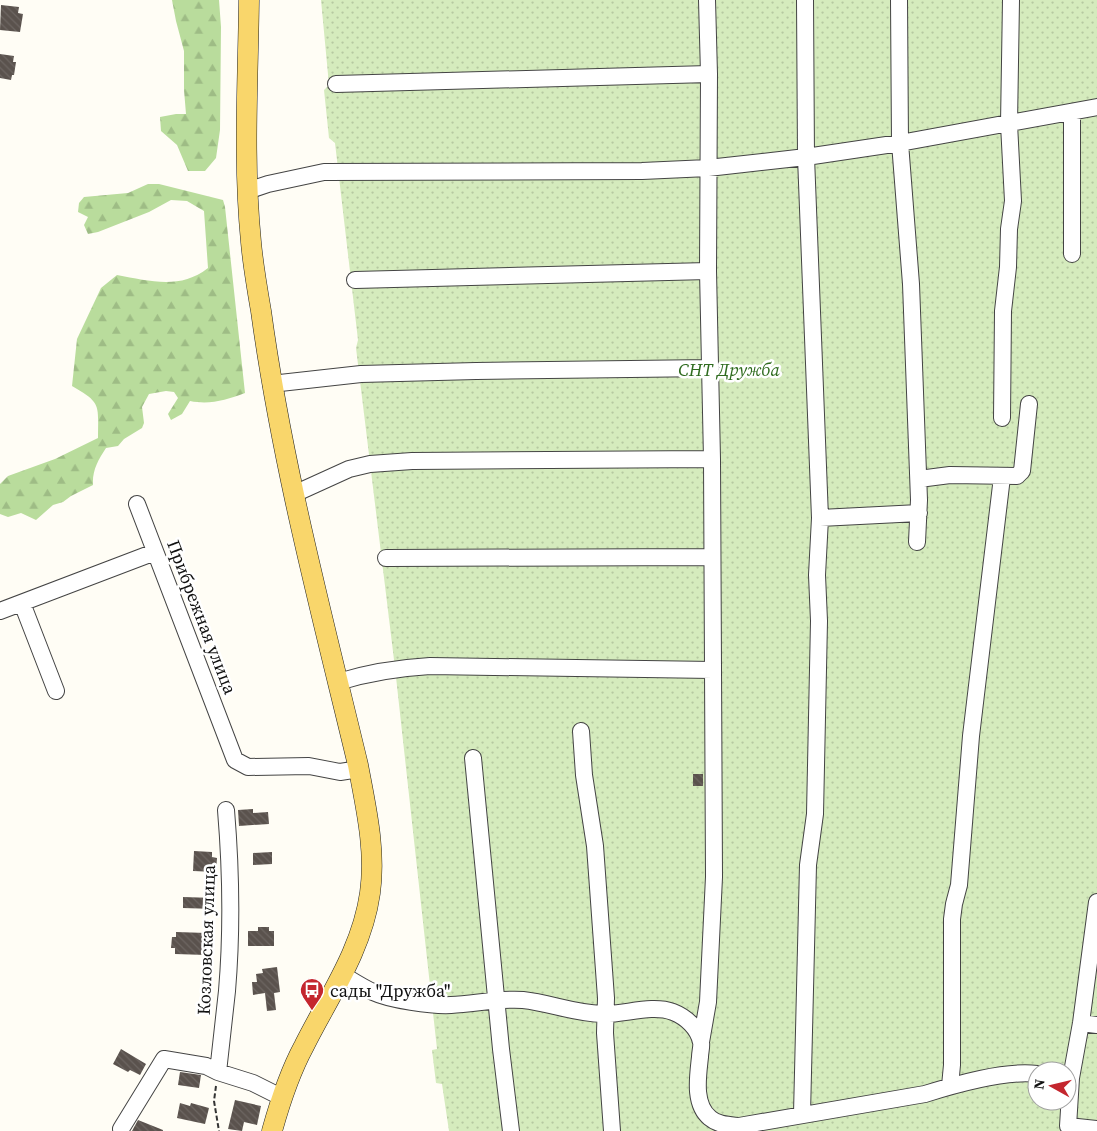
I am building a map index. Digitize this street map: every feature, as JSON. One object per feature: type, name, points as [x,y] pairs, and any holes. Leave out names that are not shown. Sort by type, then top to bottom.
[{"type":"main road","points":[[251,0],[246,130],[247,191],[251,244],[271,384],[294,494],[359,769],[370,837],[370,885],[366,913],[360,933],[343,975],[292,1069],[272,1131]]},
{"type":"street","points":[[707,0],[714,877],[708,1002],[701,1042],[699,1096],[702,1110],[710,1119],[738,1128],[802,1114],[925,1094],[950,1086],[1012,1073],[1027,1074]]},
{"type":"street","points":[[802,1114],[808,865],[814,814],[819,621],[817,576],[820,518],[806,156],[805,0]]},
{"type":"street","points":[[899,0],[900,143],[911,284],[919,479],[917,542]]},
{"type":"street","points":[[1002,418],[1003,311],[1013,201],[1009,124],[1011,0]]},
{"type":"street","points":[[336,84],[709,74]]},
{"type":"street","points":[[247,191],[268,184],[324,172],[642,172],[708,168],[900,143],[1097,107]]},
{"type":"street","points":[[1072,112],[1072,254]]},
{"type":"street","points":[[355,280],[708,271]]},
{"type":"street","points":[[271,384],[371,373],[711,368]]},
{"type":"street","points":[[919,479],[950,475],[1017,476],[1022,471],[1029,404]]},
{"type":"street","points":[[294,494],[349,469],[370,464],[412,461],[712,459]]},
{"type":"street","points":[[950,1086],[952,1065],[952,920],[959,885],[971,736],[1002,477]]},
{"type":"street","name":"Прибрежная улица","points":[[137,504],[235,760],[248,767],[309,766],[340,772],[359,769]]},
{"type":"street","points":[[820,518],[919,513]]},
{"type":"street","points":[[0,611],[155,552]]},
{"type":"street","points":[[386,558],[712,557]]},
{"type":"street","points":[[22,603],[56,691]]},
{"type":"street","points":[[338,682],[364,674],[395,668],[430,666],[713,670]]},
{"type":"street","points":[[581,731],[584,775],[595,846],[606,998],[605,1033],[612,1131]]},
{"type":"street","points":[[473,758],[496,1001],[511,1131]]},
{"type":"street","name":"Козловская улица","points":[[218,1072],[227,990],[229,939],[229,846],[226,810]]},
{"type":"street","points":[[1075,1061],[1089,1024],[1097,902]]},
{"type":"street","points":[[343,975],[372,992],[385,996],[437,1004],[450,1005],[525,1000],[588,1014],[655,1010],[671,1011],[684,1017],[694,1027],[701,1042]]},
{"type":"street","points":[[121,1129],[164,1059],[206,1066],[218,1072],[253,1083],[283,1098]]},
{"type":"street","points":[[1068,1111],[1068,1126],[1097,1129]]},
{"type":"path","points":[[218,1072],[214,1101],[219,1131]]},
{"type":"green space","points":[[172,0],[219,0],[221,27],[220,130],[216,158],[205,171],[188,171],[177,145],[161,131],[160,117],[186,114],[184,51]]},
{"type":"green space","name":"СНТ Дружба","points":[[321,0],[1097,0],[1097,1131],[449,1131],[442,1084],[436,1083],[432,1050],[437,1049],[395,668],[356,348],[358,340],[335,143],[329,138],[324,90],[329,85]]},
{"type":"green space","points":[[148,184],[159,184],[223,200],[245,393],[218,401],[190,401],[182,414],[171,420],[168,414],[178,398],[174,392],[166,391],[149,394],[142,407],[144,423],[142,428],[124,439],[118,446],[106,448],[96,466],[93,475],[93,485],[63,502],[53,505],[36,520],[21,513],[8,517],[0,514],[0,484],[8,476],[55,459],[98,438],[98,412],[96,406],[89,397],[72,386],[77,339],[101,288],[117,275],[164,282],[187,279],[208,268],[204,211],[187,201],[171,200],[149,212],[98,232],[88,234],[84,225],[88,217],[78,212],[79,203],[84,197],[128,193]]},
{"type":"building","points":[[1,5],[19,7],[18,13],[23,14],[20,32],[0,30]]},
{"type":"building","points":[[0,54],[14,56],[13,62],[16,62],[14,75],[12,75],[11,80],[0,78]]},
{"type":"building","points":[[693,774],[703,774],[703,786],[693,786]]},
{"type":"building","points":[[253,809],[253,813],[268,812],[269,824],[239,826],[238,810]]},
{"type":"building","points":[[194,851],[212,852],[212,857],[217,858],[216,872],[193,871]]},
{"type":"building","points":[[272,852],[272,864],[253,865],[253,853]]},
{"type":"building","points":[[183,897],[215,898],[215,909],[183,908]]},
{"type":"building","points":[[258,927],[269,927],[269,931],[274,931],[274,946],[248,946],[248,931],[258,931]]},
{"type":"building","points":[[176,932],[207,933],[206,955],[175,954],[175,948],[171,948],[172,937],[176,937]]},
{"type":"building","points":[[277,967],[280,992],[274,993],[276,1010],[267,1011],[265,993],[253,995],[252,982],[257,982],[256,974],[263,973],[262,969]]},
{"type":"building","points":[[121,1049],[146,1064],[140,1075],[130,1070],[128,1072],[113,1064]]},
{"type":"building","points":[[180,1072],[201,1075],[199,1088],[178,1085]]},
{"type":"building","points":[[235,1100],[261,1106],[257,1125],[244,1122],[242,1131],[228,1129]]},
{"type":"building","points":[[180,1103],[190,1106],[191,1103],[209,1108],[205,1124],[177,1118]]},
{"type":"building","points":[[138,1120],[163,1130],[163,1131],[132,1131]]},
{"type":"place","name":"сады \"Дружба\"","points":[[312,1011]]}]
